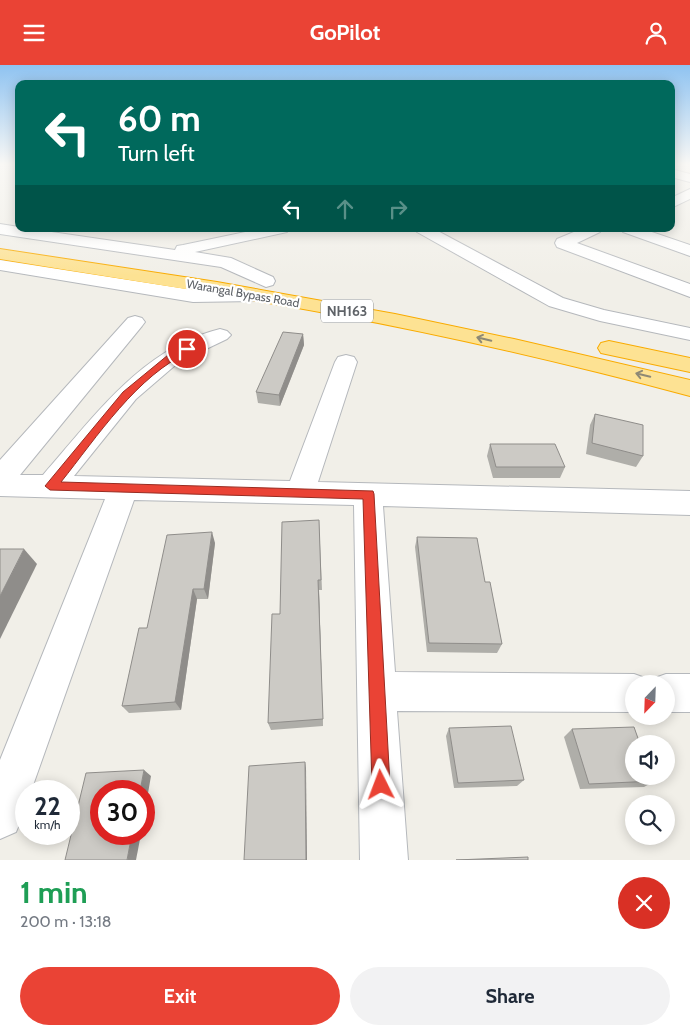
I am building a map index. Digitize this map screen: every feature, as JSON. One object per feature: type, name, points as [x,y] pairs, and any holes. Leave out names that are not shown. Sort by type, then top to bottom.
[{"type":"highway","name":"Warangal Bypass Road","points":[[0,237],[260,288],[690,387]]},
{"type":"highway","name":"Warangal Bypass Road","points":[[0,253],[260,288],[521,330],[690,365]]},
{"type":"street","points":[[0,229],[15,231]]},
{"type":"street","points":[[20,232],[225,263],[260,288]]},
{"type":"street","points":[[167,254],[267,232]]},
{"type":"street","points":[[428,232],[556,302],[600,315],[690,334]]},
{"type":"street","points":[[587,232],[563,243],[690,291]]},
{"type":"street","points":[[637,232],[690,251]]},
{"type":"street","points":[[0,265],[193,296],[260,288]]},
{"type":"street","points":[[0,479],[135,322]]},
{"type":"street","points":[[50,486],[127,394],[171,357],[220,335]]},
{"type":"street","points":[[300,493],[346,362]]},
{"type":"street","points":[[0,485],[690,503]]},
{"type":"street","points":[[0,816],[124,488]]},
{"type":"street","points":[[368,494],[384,860]]},
{"type":"street","points":[[377,691],[625,693]]},
{"type":"street","points":[[675,693],[690,693]]},
{"type":"building","points":[[283,332],[303,334],[279,395],[256,392]]},
{"type":"building","points":[[595,414],[643,425],[643,456],[592,443]]},
{"type":"building","points":[[490,444],[555,444],[565,467],[496,467]]},
{"type":"building","points":[[319,520],[321,580],[318,580],[323,719],[268,723],[272,614],[280,614],[282,522]]},
{"type":"building","points":[[212,532],[204,589],[193,589],[175,702],[122,706],[139,628],[147,628],[167,535]]},
{"type":"building","points":[[417,537],[477,538],[485,582],[490,582],[502,644],[429,643]]},
{"type":"building","points":[[0,549],[24,549],[0,596]]},
{"type":"building","points":[[511,726],[524,780],[458,783],[449,728]]},
{"type":"building","points":[[634,727],[637,735],[625,735],[625,782],[589,784],[572,729]]},
{"type":"building","points":[[305,762],[306,860],[244,860],[249,766]]},
{"type":"building","points":[[144,770],[142,780],[90,780],[90,845],[130,845],[127,860],[65,860],[69,845],[80,845],[80,798],[86,773]]},
{"type":"building","points":[[528,857],[528,860],[456,860]]},
{"type":"route","points":[[187,349],[171,357],[127,394],[50,486],[368,494],[381,785]]}]
